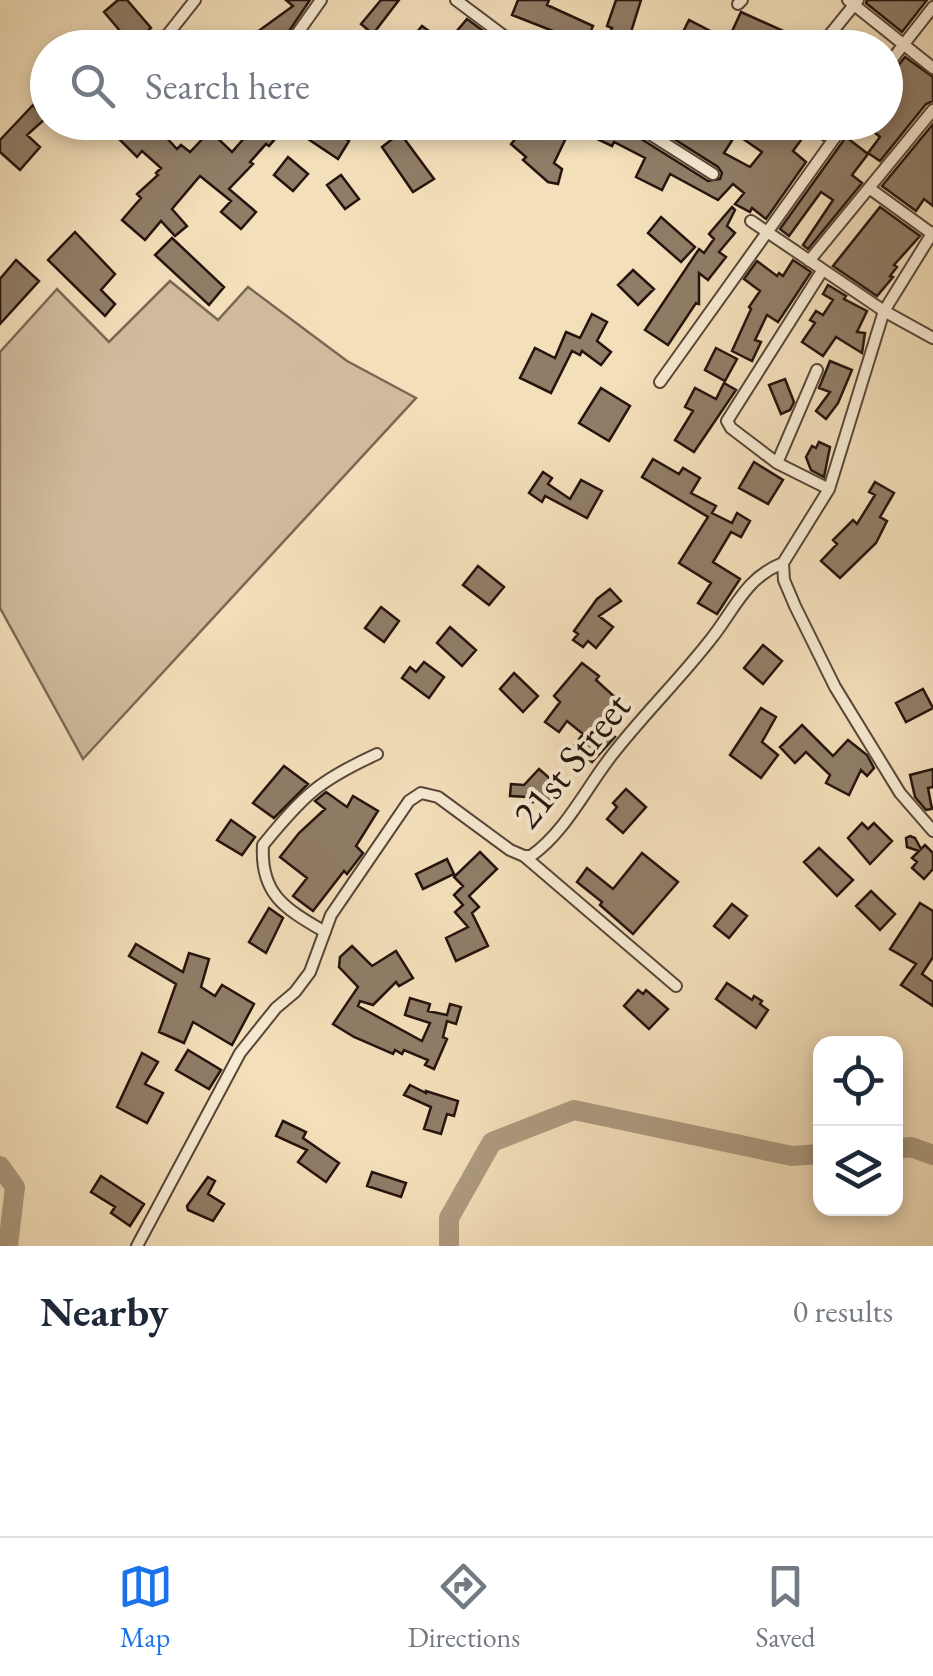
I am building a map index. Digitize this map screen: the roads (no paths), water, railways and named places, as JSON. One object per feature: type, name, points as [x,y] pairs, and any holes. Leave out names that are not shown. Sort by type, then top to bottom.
[{"type":"street","points":[[171,30],[195,0]]},
{"type":"street","points":[[299,30],[321,0]]},
{"type":"street","points":[[456,0],[496,30]]},
{"type":"street","points":[[833,30],[854,2],[888,30]]},
{"type":"street","points":[[933,7],[903,42],[933,68]]},
{"type":"street","points":[[809,261],[933,110]]},
{"type":"street","points":[[659,140],[713,174]]},
{"type":"street","points":[[660,382],[833,140]]},
{"type":"street","points":[[870,188],[932,232],[929,248],[884,311],[829,489],[783,563],[784,580],[835,687],[900,792],[933,830]]},
{"type":"street","points":[[752,221],[822,272],[933,338]]},
{"type":"street","points":[[822,272],[728,421],[777,463],[829,489]]},
{"type":"street","points":[[777,463],[817,370]]},
{"type":"street","name":"21st Street","points":[[137,1246],[240,1053],[310,972],[331,915],[409,801],[421,793],[438,796],[510,850],[524,856],[538,850],[567,820],[596,775],[700,654],[749,584],[759,574],[783,563]]},
{"type":"street","points":[[325,932],[276,899],[268,882],[264,844],[300,800],[320,783],[377,754]]},
{"type":"street","points":[[524,856],[676,986]]},
{"type":"waterway","points":[[449,1246],[449,1218],[492,1142],[574,1110],[792,1156],[813,1154]]},
{"type":"waterway","points":[[903,1148],[933,1155]]},
{"type":"waterway","points":[[0,1166],[15,1187],[8,1246]]}]
